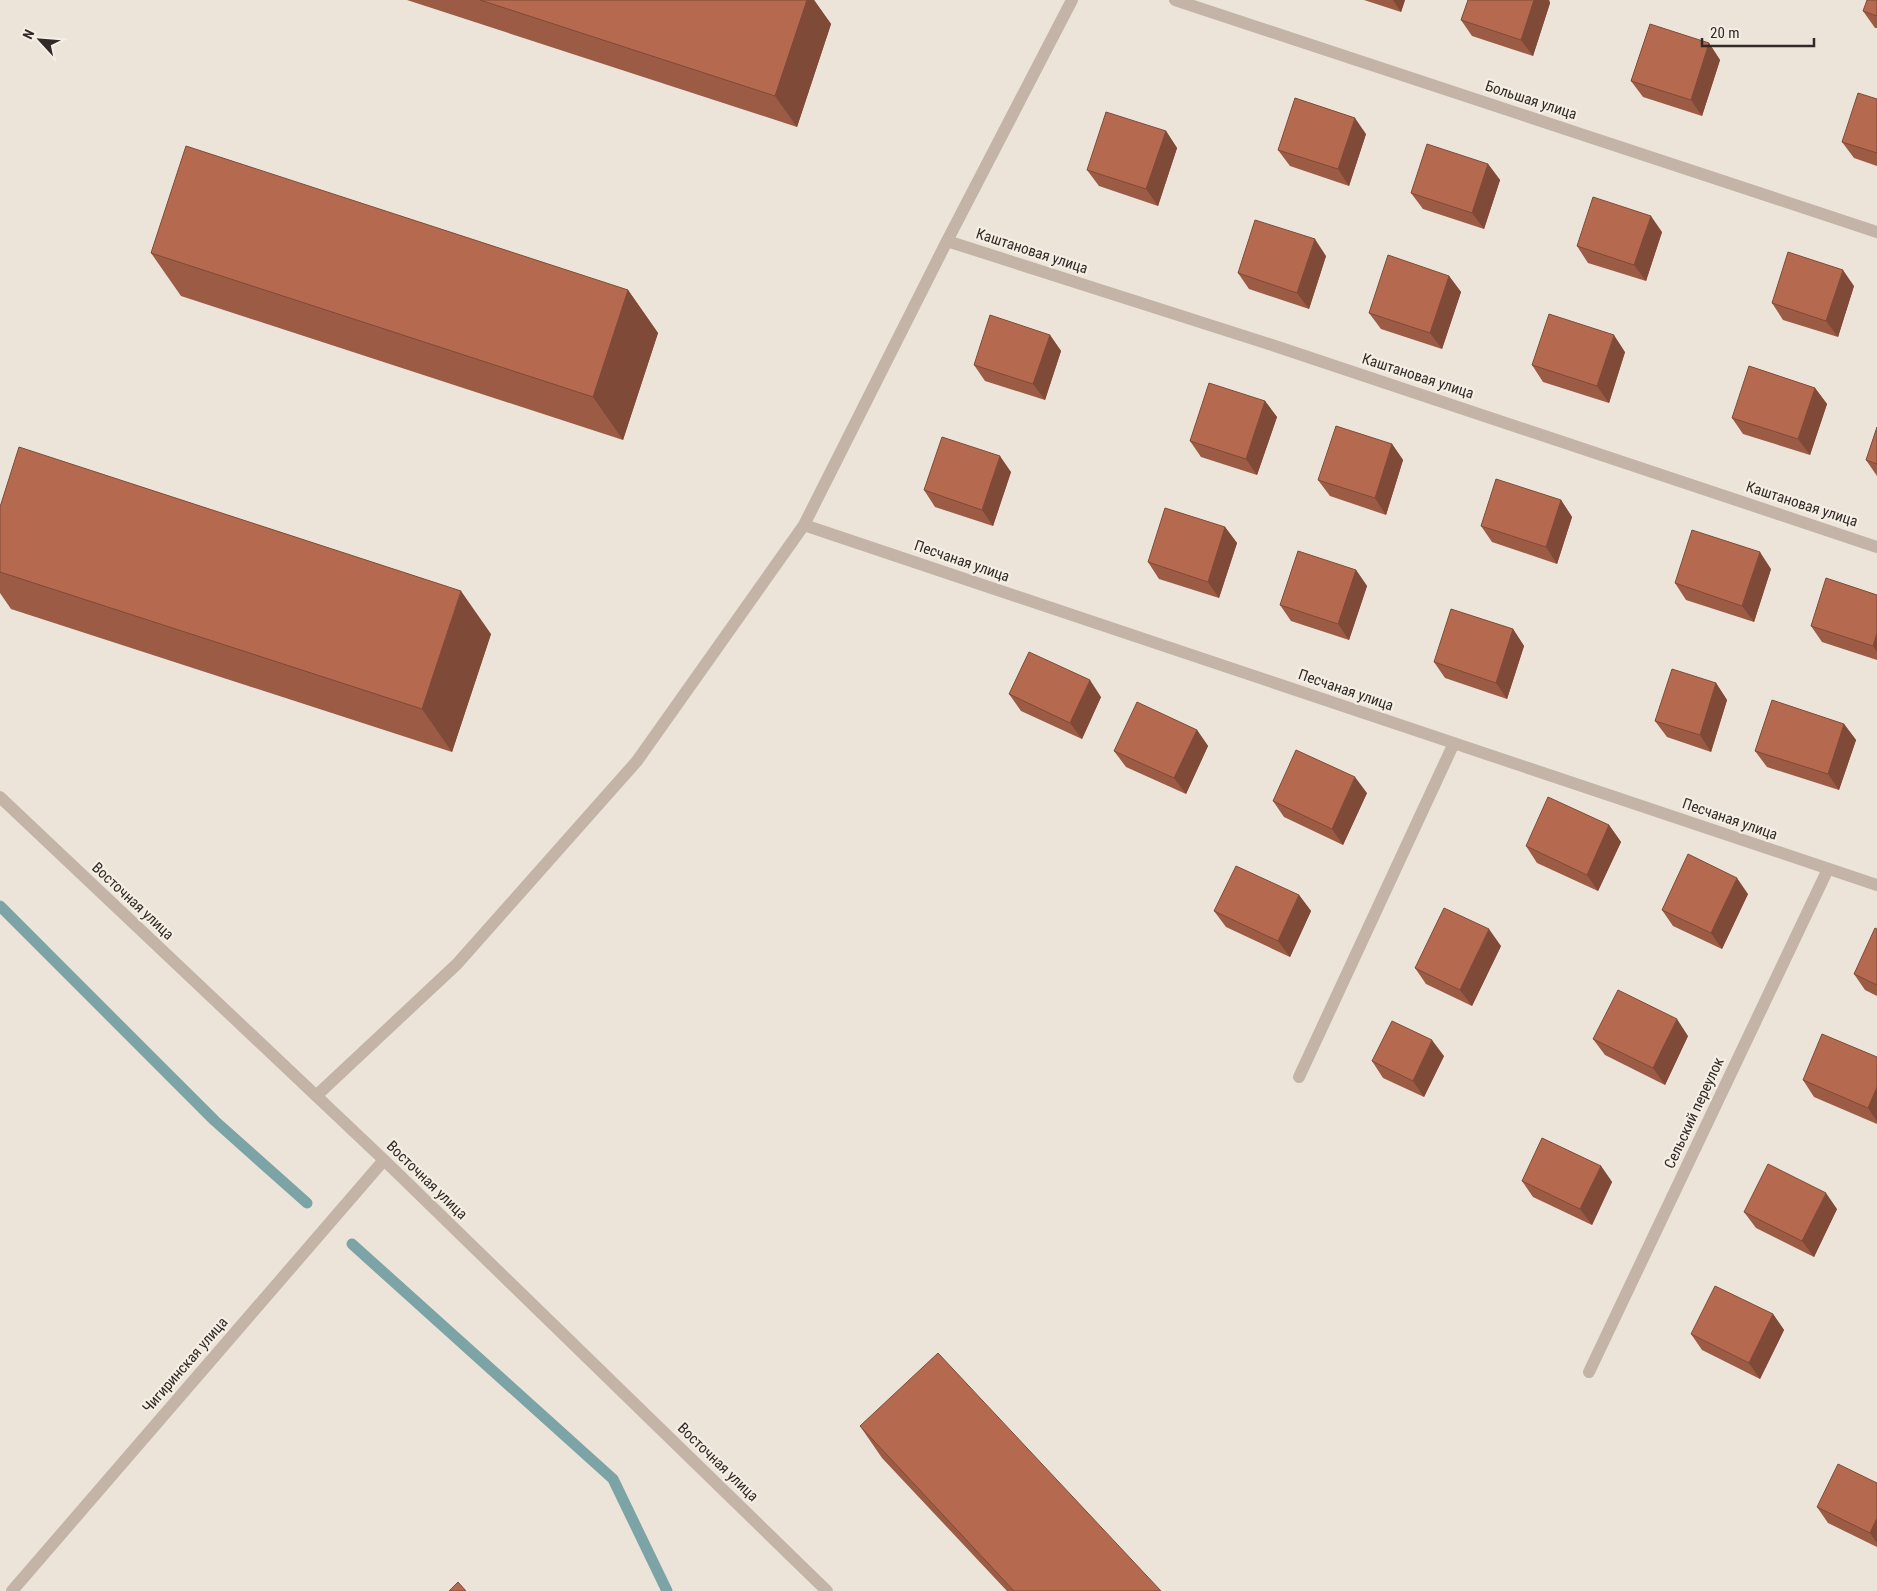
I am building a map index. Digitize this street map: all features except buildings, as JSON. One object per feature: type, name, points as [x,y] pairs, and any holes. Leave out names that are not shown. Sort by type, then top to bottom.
[{"type":"street","points":[[316,1096],[457,964],[637,761],[804,525],[946,241],[1072,0]]},
{"type":"street","name":"Большая улица","points":[[1175,0],[1877,232]]},
{"type":"street","name":"Каштановая улица","points":[[946,241],[1266,343],[1877,546]]},
{"type":"street","name":"Песчаная улица","points":[[804,525],[1877,885]]},
{"type":"street","points":[[1299,1077],[1454,743]]},
{"type":"street","name":"Восточная улица","points":[[0,798],[384,1160],[827,1591]]},
{"type":"street","name":"Сельский переулок","points":[[1589,1372],[1828,869]]},
{"type":"street","name":"Чигиринская улица","points":[[12,1591],[384,1160]]},
{"type":"waterway","points":[[0,906],[215,1121],[307,1203]]},
{"type":"waterway","points":[[352,1244],[613,1479],[667,1591]]}]
